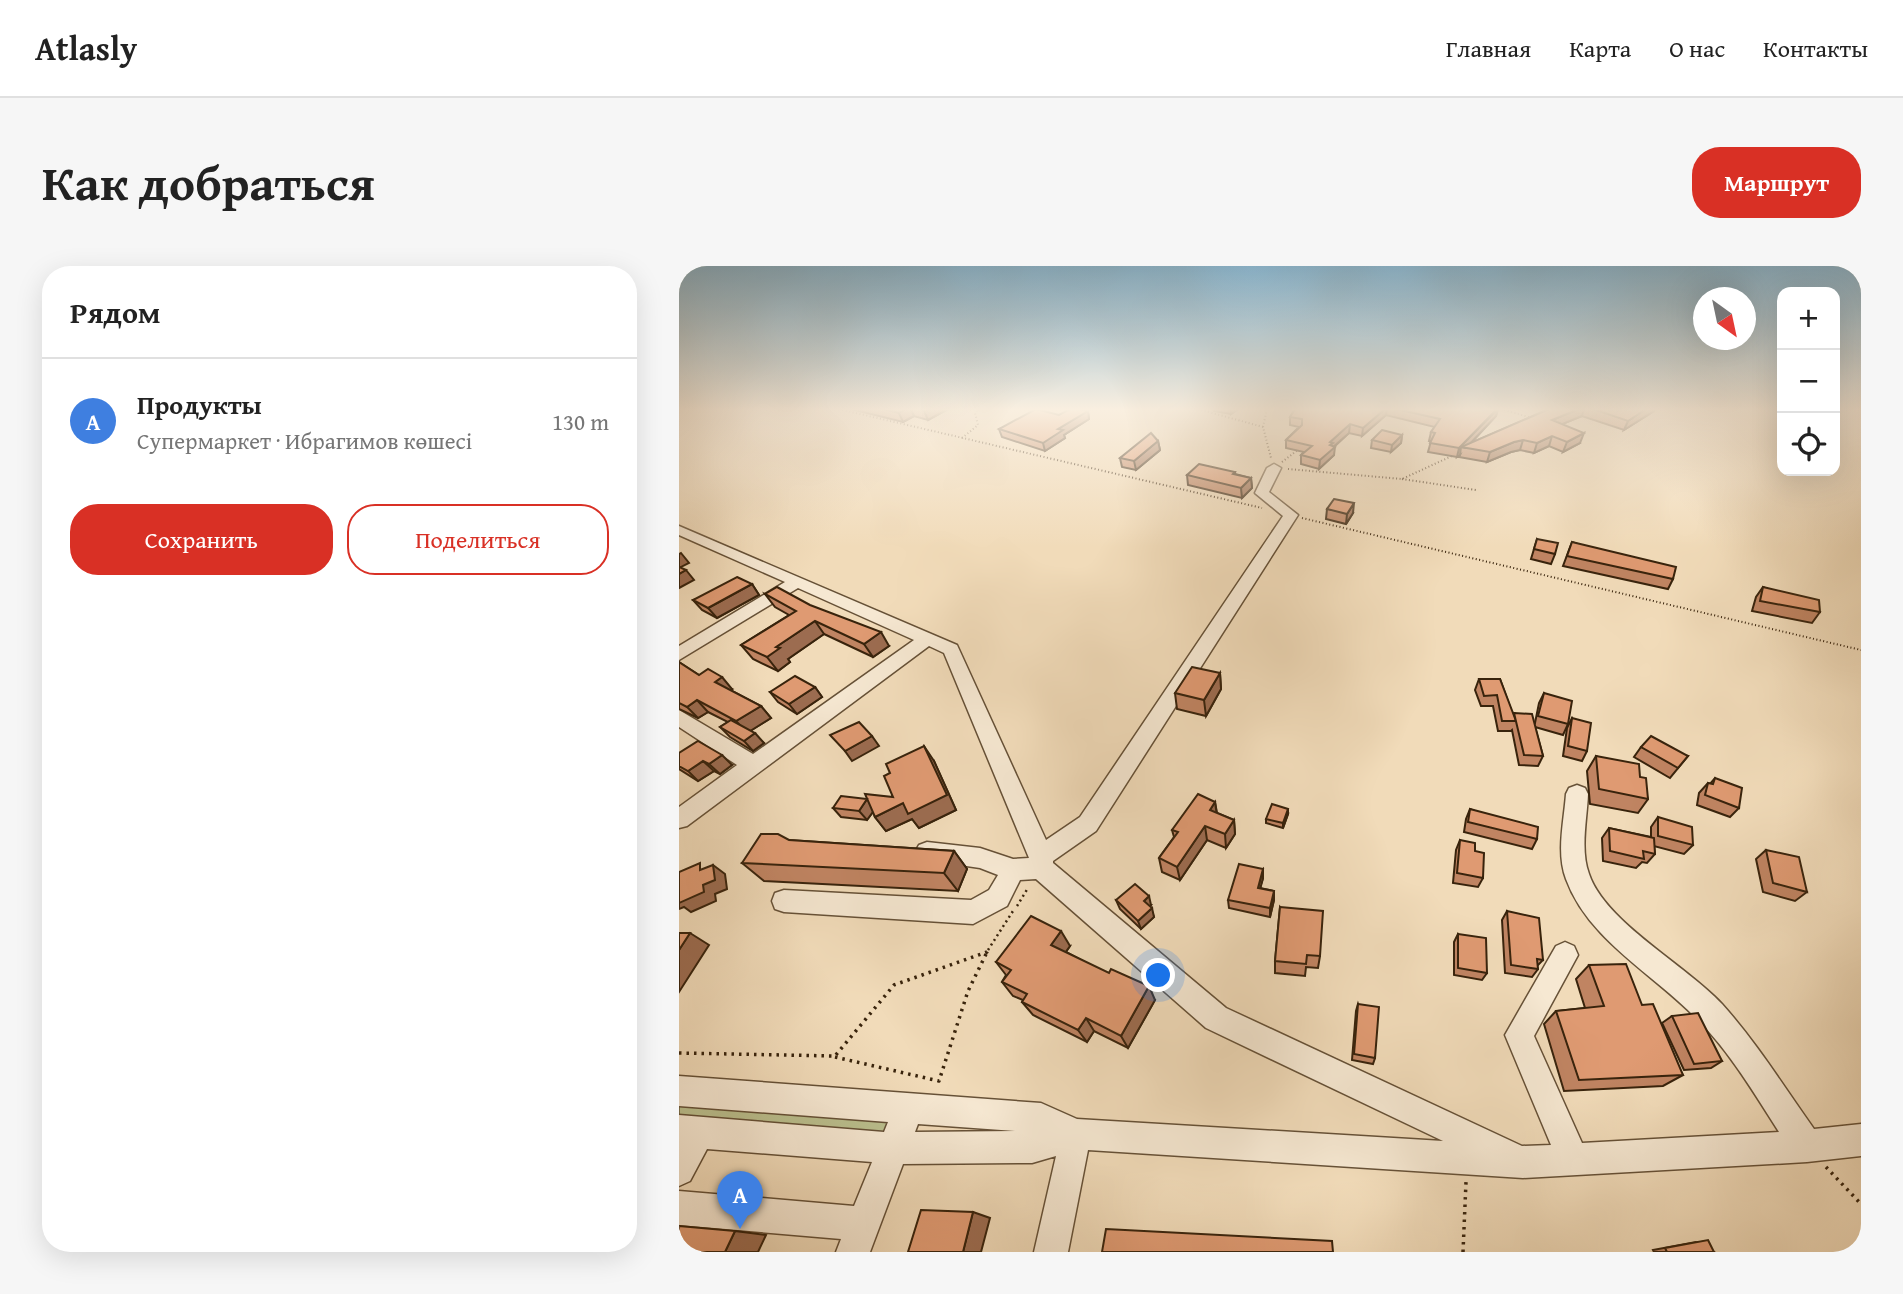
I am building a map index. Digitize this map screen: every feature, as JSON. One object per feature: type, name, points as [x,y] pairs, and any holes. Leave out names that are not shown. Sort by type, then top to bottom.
[{"type":"street","points":[[905,851],[960,854],[1013,870],[1041,862],[1088,824],[1291,515],[1262,493],[1274,468]]},
{"type":"street","points":[[685,538],[797,582],[951,649],[1041,862],[1216,1018],[1523,1162]]},
{"type":"street","points":[[679,654],[797,582]]},
{"type":"street","points":[[679,819],[927,639]]},
{"type":"street","points":[[679,717],[753,765]]},
{"type":"street","points":[[1577,794],[1575,868],[1584,889],[1600,911],[1649,960],[1710,1012],[1807,1146]]},
{"type":"street","points":[[784,901],[973,912],[998,898],[1013,870]]},
{"type":"street","points":[[1565,955],[1519,1035],[1572,1157]]},
{"type":"street","points":[[679,1091],[1041,1118],[1076,1133],[1523,1162],[1572,1157],[1807,1146],[1861,1140]]},
{"type":"street","points":[[679,1208],[858,1238],[908,1109]]},
{"type":"street","points":[[679,1170],[689,1132],[893,1148],[1032,1147],[1076,1133]]},
{"type":"street","points":[[1051,1252],[1076,1133]]},
{"type":"path","points":[[1035,455],[1861,650]]},
{"type":"path","points":[[1271,455],[1274,468]]},
{"type":"path","points":[[1274,468],[1291,455]]},
{"type":"path","points":[[1402,480],[1455,455]]},
{"type":"path","points":[[1274,468],[1476,490]]},
{"type":"path","points":[[679,1053],[835,1056],[939,1081],[968,991],[987,952],[1041,862]]},
{"type":"path","points":[[835,1056],[894,985],[987,952]]},
{"type":"path","points":[[1807,1146],[1861,1204]]},
{"type":"path","points":[[1462,1252],[1468,1159]]},
{"type":"green space","points":[[679,1095],[904,1113],[892,1145],[679,1127]]},
{"type":"building","points":[[1124,455],[1141,455],[1134,461],[1120,458]]},
{"type":"building","points":[[1301,455],[1326,455],[1320,460]]},
{"type":"building","points":[[1199,464],[1251,478],[1241,488],[1187,475]]},
{"type":"building","points":[[1334,499],[1354,503],[1347,514],[1327,509]]},
{"type":"building","points":[[1537,539],[1558,543],[1555,554],[1534,549]]},
{"type":"building","points":[[1572,542],[1676,567],[1673,579],[1567,556]]},
{"type":"building","points":[[737,577],[752,584],[708,608],[693,600]]},
{"type":"building","points":[[777,587],[810,605],[881,632],[864,644],[815,621],[776,647],[780,648],[767,657],[741,645],[796,611],[765,594]]},
{"type":"building","points":[[1763,587],[1819,600],[1820,612],[1760,601]]},
{"type":"building","points":[[679,662],[699,675],[708,669],[722,677],[715,682],[761,706],[736,721],[697,700],[687,707],[679,703]]},
{"type":"building","points":[[1192,667],[1220,673],[1204,700],[1175,693]]},
{"type":"building","points":[[795,676],[815,687],[789,704],[770,692]]},
{"type":"building","points":[[1479,679],[1500,679],[1516,721],[1502,721],[1497,695],[1484,696]]},
{"type":"building","points":[[1544,693],[1572,701],[1568,724],[1538,716]]},
{"type":"building","points":[[1514,713],[1532,714],[1543,756],[1524,755]]},
{"type":"building","points":[[1572,718],[1591,723],[1587,751],[1568,746]]},
{"type":"building","points":[[731,720],[755,733],[744,741],[720,727]]},
{"type":"building","points":[[859,722],[872,736],[845,751],[830,735]]},
{"type":"building","points":[[1651,736],[1688,756],[1678,768],[1641,747]]},
{"type":"building","points":[[698,741],[722,755],[709,764],[703,761],[688,771],[679,766],[679,753]]},
{"type":"building","points":[[924,746],[947,795],[908,814],[903,803],[875,817],[865,794],[893,797],[884,776],[890,773],[886,764]]},
{"type":"building","points":[[1596,756],[1639,764],[1640,777],[1646,778],[1648,799],[1599,789]]},
{"type":"building","points":[[1715,778],[1742,788],[1739,808],[1705,795],[1708,783],[1713,784]]},
{"type":"building","points":[[1198,794],[1215,802],[1210,810],[1234,820],[1225,834],[1205,826],[1177,867],[1159,858],[1178,832],[1172,830]]},
{"type":"building","points":[[841,796],[867,799],[859,811],[833,808]]},
{"type":"building","points":[[1272,804],[1288,809],[1283,823],[1266,819]]},
{"type":"building","points":[[1470,809],[1538,827],[1537,839],[1468,822]]},
{"type":"building","points":[[1658,817],[1692,827],[1693,845],[1658,836]]},
{"type":"building","points":[[1609,828],[1654,838],[1655,854],[1643,851],[1644,859],[1610,851]]},
{"type":"building","points":[[761,834],[778,834],[789,840],[954,851],[944,873],[742,863]]},
{"type":"building","points":[[1460,840],[1475,843],[1475,851],[1484,853],[1483,878],[1457,873]]},
{"type":"building","points":[[1766,850],[1799,857],[1807,892],[1773,883]]},
{"type":"building","points":[[700,863],[700,870],[713,865],[715,880],[703,885],[704,892],[679,903],[679,872]]},
{"type":"building","points":[[1239,864],[1263,869],[1258,888],[1274,891],[1270,908],[1228,900]]},
{"type":"building","points":[[1135,884],[1149,896],[1144,901],[1152,908],[1138,921],[1116,900]]},
{"type":"building","points":[[1280,907],[1323,911],[1320,956],[1307,955],[1306,964],[1275,961]]},
{"type":"building","points":[[1507,911],[1539,918],[1543,960],[1537,959],[1538,969],[1511,965]]},
{"type":"building","points":[[1031,916],[1061,931],[1051,945],[1109,973],[1111,969],[1149,986],[1121,1036],[1086,1018],[1078,1030],[1022,1002],[1027,994],[1002,982],[1011,970],[996,962]]},
{"type":"building","points":[[679,933],[690,933],[679,950]]},
{"type":"building","points":[[1458,934],[1486,938],[1487,973],[1458,968]]},
{"type":"building","points":[[1626,964],[1642,1005],[1653,1004],[1683,1075],[1579,1080],[1556,1011],[1604,1006],[1589,965]]},
{"type":"building","points":[[1358,1004],[1379,1007],[1375,1058],[1354,1054]]},
{"type":"building","points":[[1698,1013],[1722,1061],[1694,1064],[1672,1016]]},
{"type":"building","points":[[921,1210],[973,1212],[963,1252],[908,1252]]},
{"type":"building","points":[[679,1226],[735,1231],[725,1252],[679,1252]]},
{"type":"building","points":[[1106,1229],[1332,1241],[1333,1252],[1102,1252]]},
{"type":"building","points":[[1708,1240],[1714,1252],[1667,1252],[1665,1248]]},
{"type":"place","name":"Продукты","points":[[740,1229]]}]
